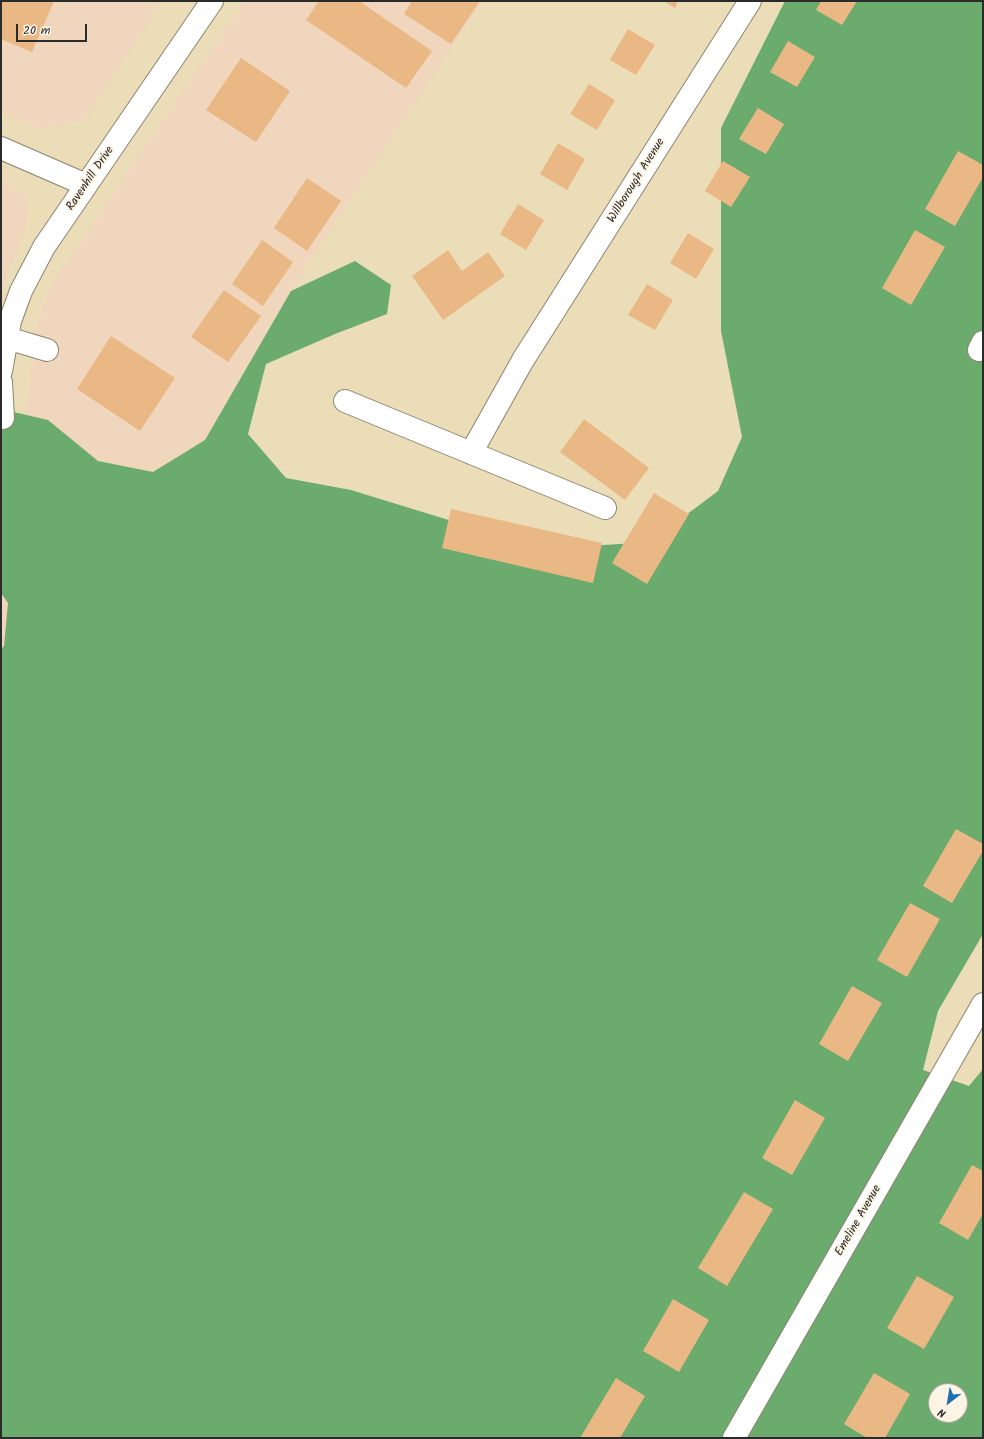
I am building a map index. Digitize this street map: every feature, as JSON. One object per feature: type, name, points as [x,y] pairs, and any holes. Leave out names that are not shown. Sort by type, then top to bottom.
[{"type":"street","name":"Ravenhill Drive","points":[[1,371],[10,321],[21,291],[44,248],[212,1]]},
{"type":"street","name":"Willborough Avenue","points":[[472,453],[523,360],[750,1]]},
{"type":"street","points":[[1,148],[86,185]]},
{"type":"street","points":[[6,338],[47,350]]},
{"type":"street","points":[[1,382],[4,418]]},
{"type":"street","points":[[345,401],[605,508]]},
{"type":"street","name":"Emeline Avenue","points":[[734,1438],[983,1004]]},
{"type":"shaded area","points":[[1,1],[162,1],[85,121],[36,128],[1,113]]},
{"type":"shaded area","points":[[245,1],[483,1],[291,291],[205,440],[153,472],[98,461],[48,420],[26,415],[36,327],[52,284]]},
{"type":"shaded area","points":[[1,183],[28,195],[27,226],[1,290]]},
{"type":"shaded area","points":[[1,593],[8,602],[4,646],[1,649]]},
{"type":"green space","points":[[785,1],[983,1],[983,934],[938,1011],[923,1070],[969,1086],[983,1069],[983,1438],[1,1438],[1,649],[4,646],[8,603],[1,593],[1,409],[48,420],[98,461],[153,472],[205,440],[291,291],[355,261],[391,285],[387,314],[335,334],[266,364],[248,434],[286,478],[351,490],[543,549],[650,542],[718,491],[742,437],[721,331],[721,128]]},
{"type":"building","points":[[1,1],[54,1],[32,52],[1,39]]},
{"type":"building","points":[[319,1],[359,1],[432,51],[406,88],[306,20]]},
{"type":"building","points":[[412,1],[480,1],[451,44],[404,14]]},
{"type":"building","points":[[664,1],[678,1],[675,8]]},
{"type":"building","points":[[821,1],[857,1],[842,25],[816,10]]},
{"type":"building","points":[[628,29],[655,45],[636,75],[610,60]]},
{"type":"building","points":[[788,41],[815,57],[797,87],[770,72]]},
{"type":"building","points":[[241,58],[290,91],[256,142],[206,110]]},
{"type":"building","points":[[589,84],[615,100],[597,130],[570,114]]},
{"type":"building","points":[[758,108],[784,124],[766,154],[739,139]]},
{"type":"building","points":[[558,143],[585,159],[567,190],[540,174]]},
{"type":"building","points":[[958,151],[983,165],[983,177],[955,226],[925,209]]},
{"type":"building","points":[[723,161],[750,177],[731,207],[705,191]]},
{"type":"building","points":[[307,178],[341,201],[307,251],[274,228]]},
{"type":"building","points":[[518,204],[544,220],[526,250],[500,234]]},
{"type":"building","points":[[915,230],[945,247],[911,305],[882,288]]},
{"type":"building","points":[[688,233],[714,249],[696,279],[670,263]]},
{"type":"building","points":[[262,240],[293,262],[263,306],[232,284]]},
{"type":"building","points":[[448,250],[462,271],[488,252],[505,276],[443,320],[412,276]]},
{"type":"building","points":[[647,284],[673,300],[655,330],[628,315]]},
{"type":"building","points":[[224,290],[261,316],[228,362],[191,337]]},
{"type":"building","points":[[111,336],[175,378],[140,431],[77,389]]},
{"type":"building","points":[[584,419],[649,468],[625,500],[560,452]]},
{"type":"building","points":[[654,493],[689,514],[647,584],[612,563]]},
{"type":"building","points":[[451,509],[602,543],[593,583],[442,548]]},
{"type":"building","points":[[956,829],[983,844],[983,851],[952,903],[923,886]]},
{"type":"building","points":[[910,903],[940,919],[907,977],[877,960]]},
{"type":"building","points":[[852,986],[882,1003],[848,1061],[819,1044]]},
{"type":"building","points":[[795,1100],[825,1118],[792,1175],[762,1158]]},
{"type":"building","points":[[972,1165],[983,1171],[983,1214],[968,1240],[939,1223]]},
{"type":"building","points":[[744,1192],[773,1209],[727,1286],[698,1268]]},
{"type":"building","points":[[917,1276],[954,1297],[924,1349],[887,1328]]},
{"type":"building","points":[[673,1299],[709,1320],[679,1372],[643,1351]]},
{"type":"building","points":[[874,1373],[910,1394],[885,1438],[867,1438],[844,1424]]},
{"type":"building","points":[[616,1378],[645,1396],[620,1438],[580,1438]]}]
